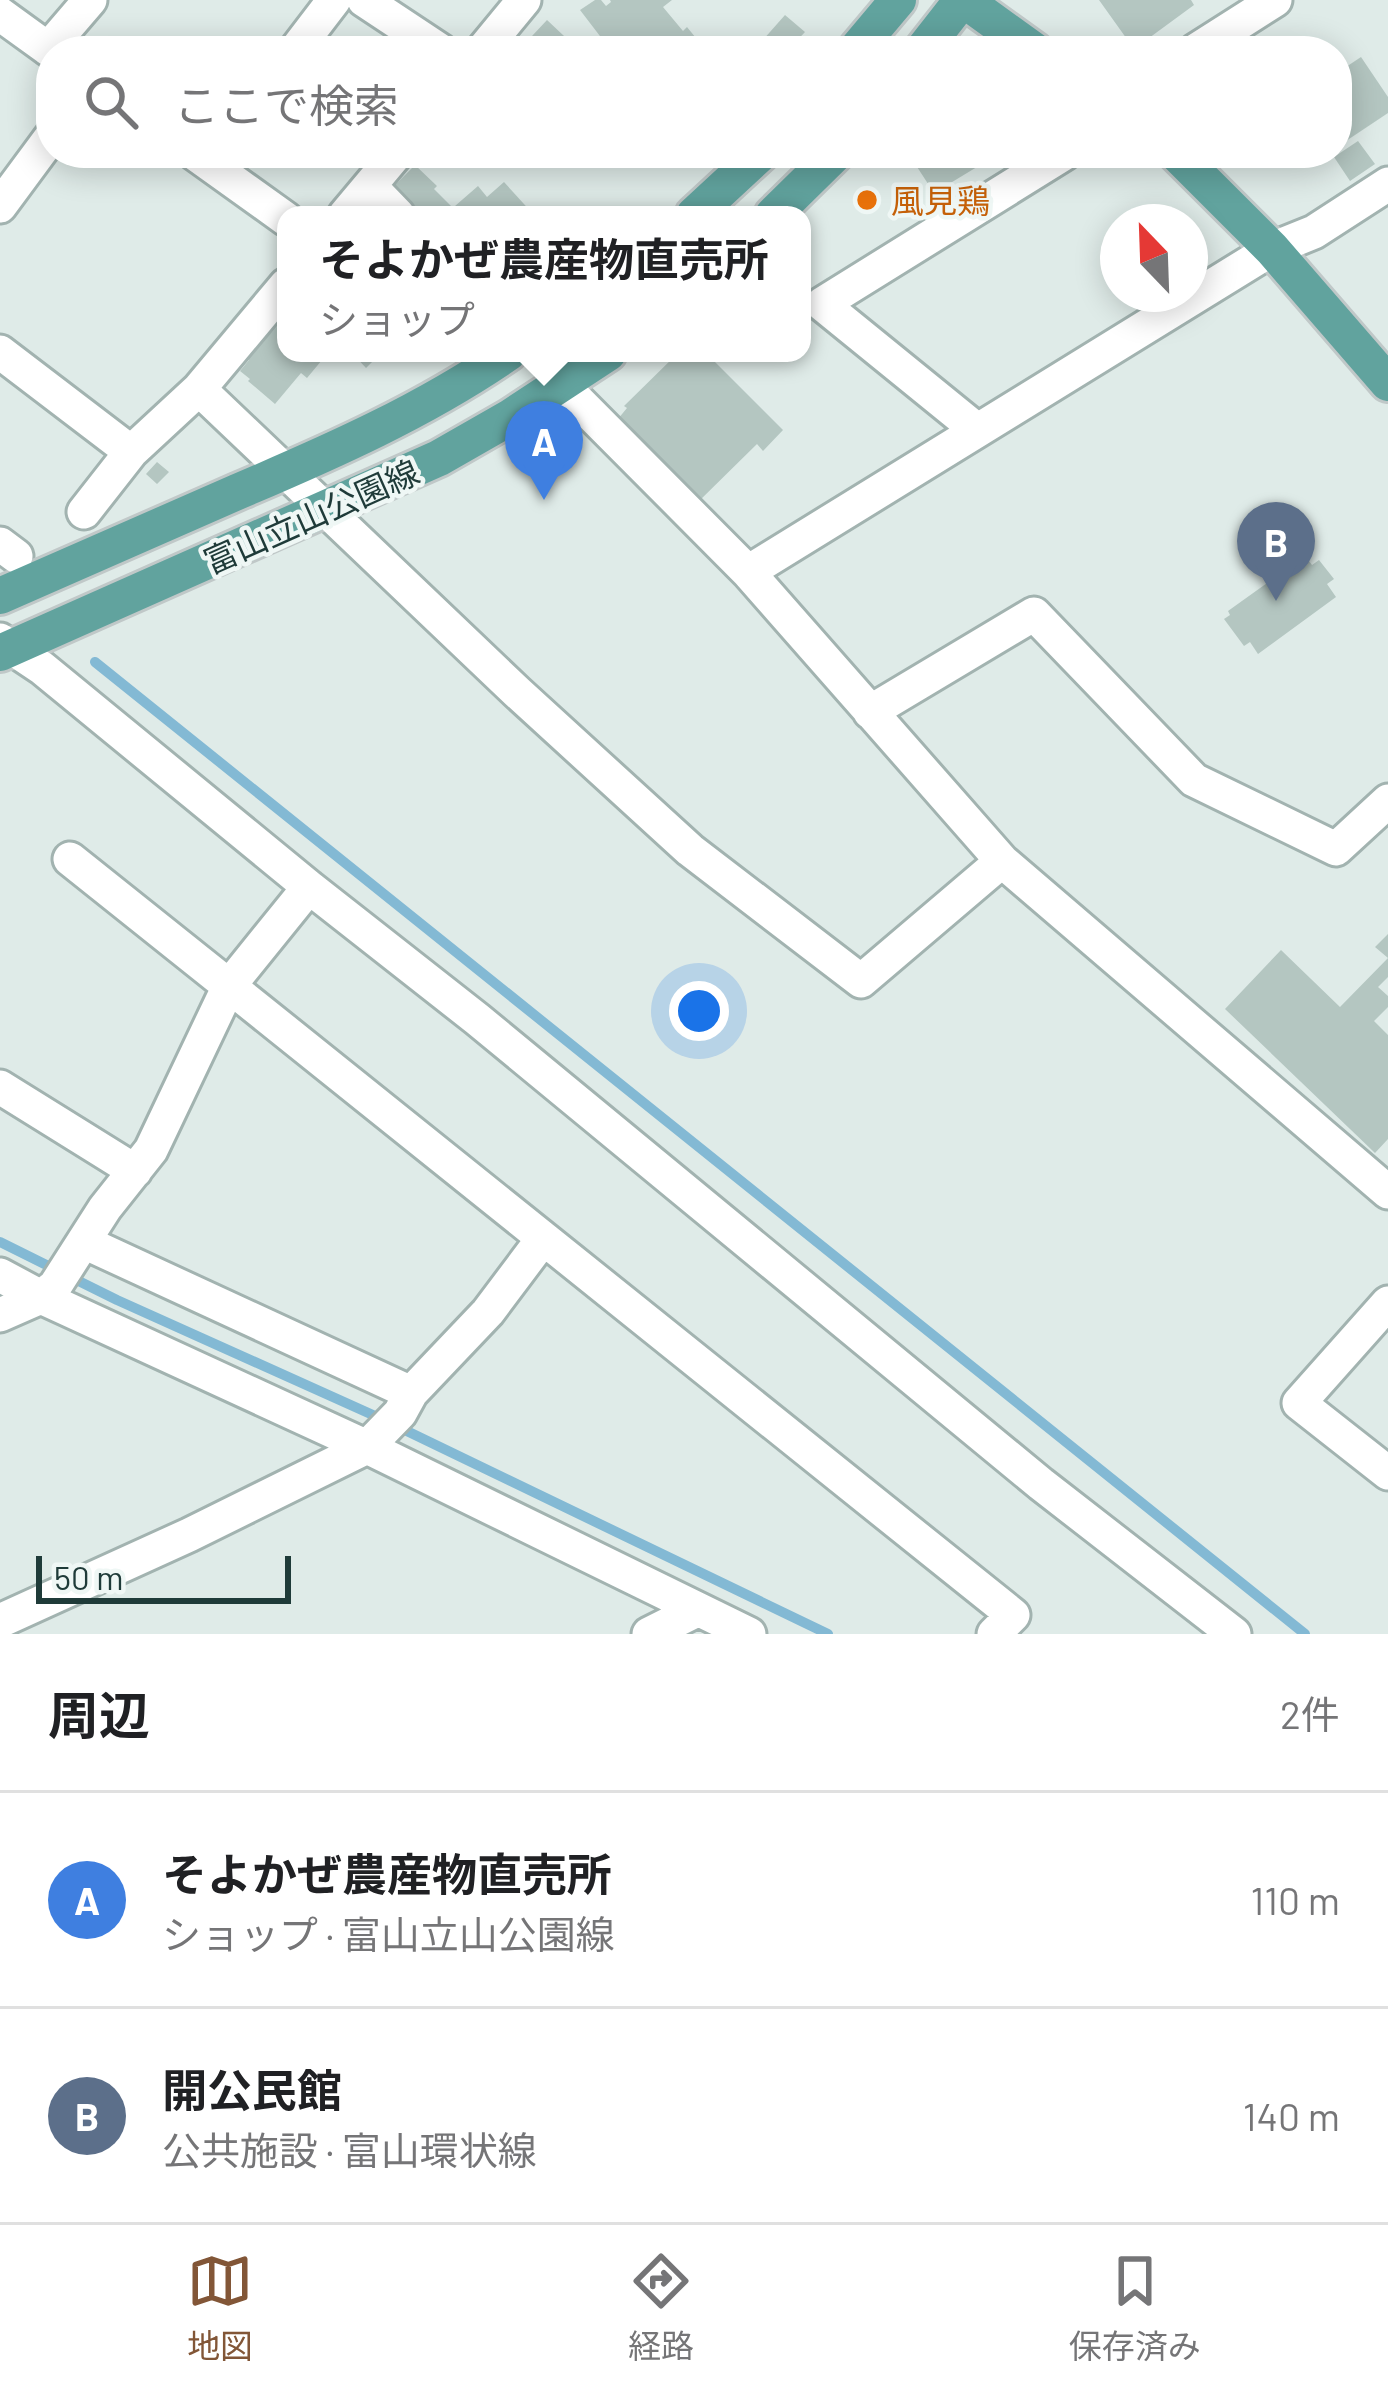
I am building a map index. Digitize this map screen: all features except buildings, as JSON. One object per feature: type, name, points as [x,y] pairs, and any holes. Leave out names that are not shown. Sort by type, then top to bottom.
[{"type":"main road","points":[[868,36],[898,0]]},
{"type":"main road","points":[[934,36],[963,0],[1014,36]]},
{"type":"main road","points":[[704,206],[745,168]]},
{"type":"main road","points":[[782,206],[821,168]]},
{"type":"main road","points":[[1190,168],[1273,249],[1388,383]]},
{"type":"main road","name":"富山立山公園線","points":[[0,596],[401,418],[495,362]]},
{"type":"main road","name":"富山立山公園線","points":[[4,647],[439,458],[595,362]]},
{"type":"street","points":[[61,36],[90,0]]},
{"type":"street","points":[[306,36],[334,0]]},
{"type":"street","points":[[364,0],[418,36]]},
{"type":"street","points":[[494,36],[524,0]]},
{"type":"street","points":[[1219,36],[1275,0]]},
{"type":"street","points":[[0,14],[36,40]]},
{"type":"street","points":[[0,206],[36,157]]},
{"type":"street","points":[[221,168],[277,212]]},
{"type":"street","points":[[353,206],[385,168]]},
{"type":"street","points":[[977,430],[822,304],[1041,168]]},
{"type":"street","points":[[748,572],[1273,249],[1314,232],[1388,184]]},
{"type":"street","points":[[370,186],[389,206]]},
{"type":"street","points":[[84,512],[131,452],[199,389],[277,297]]},
{"type":"street","points":[[0,352],[131,452]]},
{"type":"street","points":[[562,385],[748,572],[1002,861],[1388,1192]]},
{"type":"street","points":[[199,389],[690,850],[861,981],[1002,861]]},
{"type":"street","points":[[870,712],[1034,614],[1194,780],[1336,849],[1388,801]]},
{"type":"street","points":[[4,647],[42,668],[477,1018],[1041,1484],[1234,1634]]},
{"type":"street","points":[[70,860],[1013,1615],[994,1634]]},
{"type":"street","points":[[0,1315],[40,1298],[55,1286],[105,1208],[151,1150],[229,986],[309,887]]},
{"type":"street","points":[[0,1088],[135,1171]]},
{"type":"street","points":[[0,1621],[367,1447],[488,1312],[542,1240]]},
{"type":"street","points":[[84,1242],[411,1393]]},
{"type":"street","points":[[0,1275],[749,1634]]},
{"type":"street","points":[[1388,1303],[1299,1403],[1388,1473]]},
{"type":"street","points":[[649,1634],[698,1610]]},
{"type":"waterway","points":[[95,662],[1305,1634]]},
{"type":"waterway","points":[[0,1242],[828,1634]]},
{"type":"place","name":"風見鶏","points":[[867,200]]},
{"type":"place","name":"そよかぜ農産物直売所","points":[[544,500]]},
{"type":"place","name":"開公民館","points":[[1276,601]]}]
